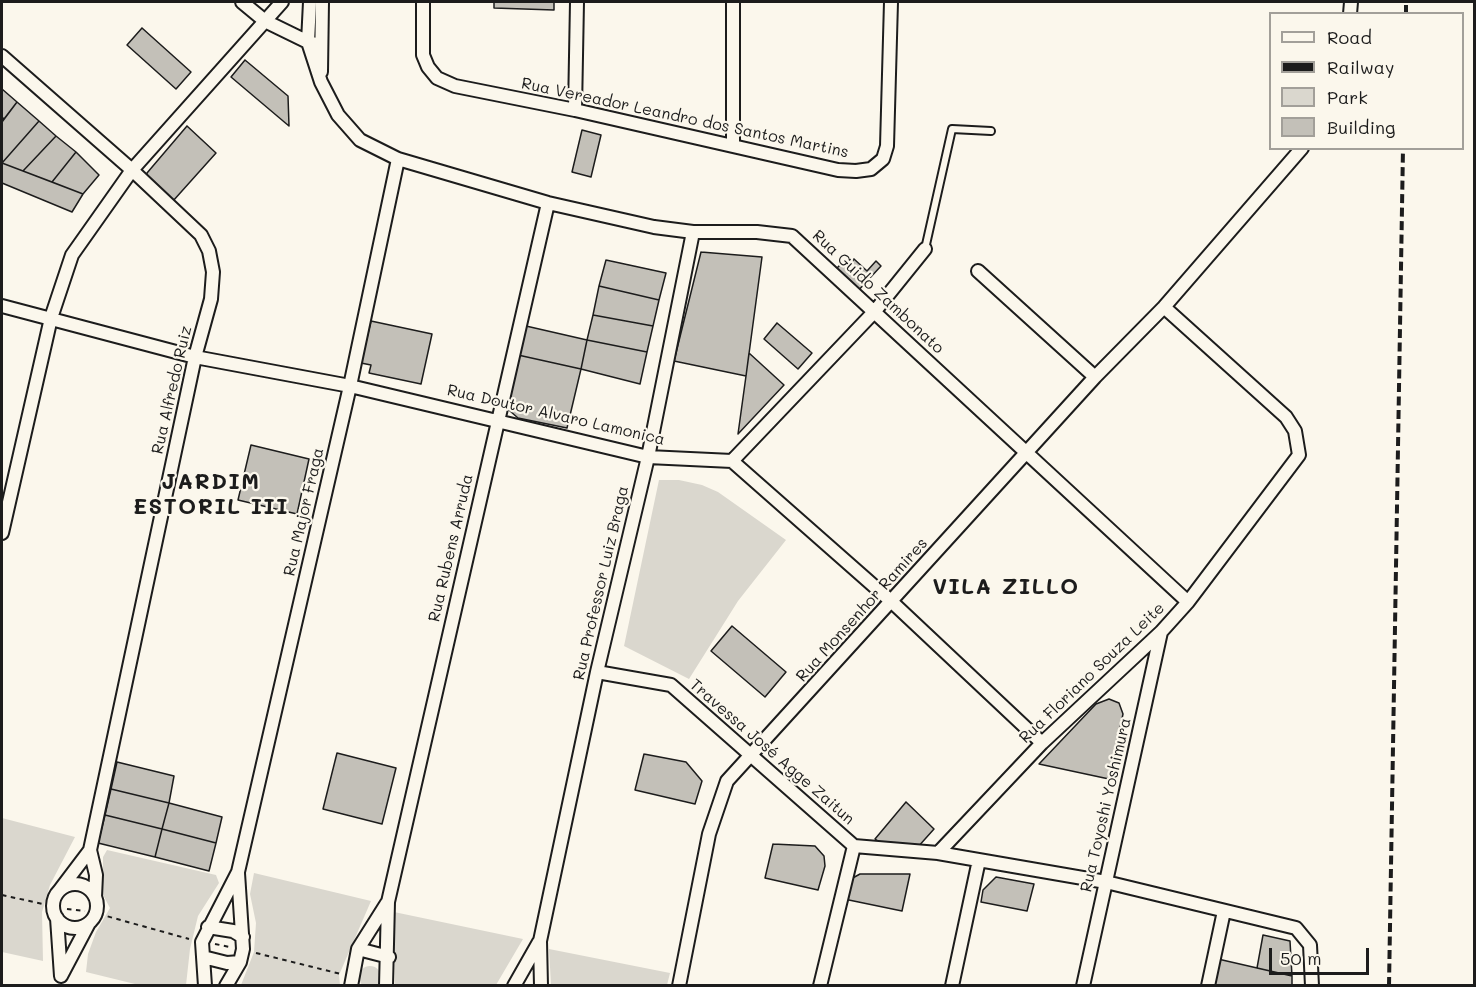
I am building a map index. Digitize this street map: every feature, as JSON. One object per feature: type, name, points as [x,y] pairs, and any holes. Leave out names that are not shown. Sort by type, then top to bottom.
[{"type":"street","points":[[242,2],[265,21],[309,42],[321,45]]},
{"type":"street","points":[[2,533],[51,318],[72,255],[132,170],[282,2]]},
{"type":"street","name":"Rua Guido Zambonato","points":[[310,2],[309,42],[321,82],[338,115],[360,140],[398,159],[548,203],[654,227],[693,232],[757,232],[792,236],[1188,602]]},
{"type":"street","name":"Rua Guido Zambonato","points":[[321,82],[322,2]]},
{"type":"street","name":"Rua Vereador Leandro dos Santos Martins","points":[[423,2],[423,56],[437,78],[455,86],[575,110],[838,170],[856,171],[871,169],[883,159],[888,127],[891,2]]},
{"type":"street","points":[[575,110],[577,2]]},
{"type":"street","points":[[733,2],[733,145]]},
{"type":"street","name":"Rua Alfredo Ruiz","points":[[2,56],[132,170],[201,235],[209,251],[213,272],[211,299],[195,357],[90,850],[96,875],[96,911],[60,981]]},
{"type":"street","name":"Rua Monsenhor Ramires","points":[[679,986],[709,834],[727,781],[892,603],[1095,376],[1164,307],[1300,150]]},
{"type":"street","name":"Rua Major Fraga","points":[[205,986],[202,942],[238,872],[350,386],[398,159]]},
{"type":"street","name":"Rua Rubens Arruda","points":[[386,986],[389,957],[388,902],[496,420],[548,203]]},
{"type":"street","name":"Rua Professor Luiz Braga","points":[[541,986],[540,941],[597,672],[648,457],[693,232]]},
{"type":"street","points":[[925,249],[875,311],[732,461],[892,603],[1042,743]]},
{"type":"street","points":[[978,271],[1095,376]]},
{"type":"street","name":"Rua Doutor Alvaro Lamonica","points":[[2,306],[195,357],[350,386],[648,457],[732,461]]},
{"type":"street","name":"Rua Floriano Souza Leite","points":[[938,853],[1042,743],[1161,632],[1188,602],[1279,478],[1299,455],[1295,431],[1286,417],[1164,307]]},
{"type":"street","name":"Rua Toyoshi Yoshimura","points":[[1083,986],[1161,632]]},
{"type":"street","name":"Travessa José Agge Zaitun","points":[[597,672],[671,685],[854,846]]},
{"type":"street","points":[[820,986],[854,846],[938,853],[1106,882],[1296,928],[1305,938],[1311,953],[1312,986]]},
{"type":"street","name":"Rua Alfredo Ruiz","points":[[60,981],[57,918],[53,905],[58,891],[90,850]]},
{"type":"street","points":[[952,986],[979,860]]},
{"type":"street","name":"Rua Major Fraga","points":[[226,986],[240,962],[243,937],[238,872]]},
{"type":"street","points":[[58,891],[71,884],[78,884],[85,887],[95,897]]},
{"type":"street","name":"Rua Rubens Arruda","points":[[351,986],[358,950],[388,902]]},
{"type":"street","points":[[1208,986],[1224,911]]},
{"type":"street","points":[[57,918],[68,927],[88,923]]},
{"type":"street","points":[[208,927],[233,931],[243,937]]},
{"type":"street","name":"Rua Professor Luiz Braga","points":[[514,986],[540,941]]},
{"type":"street","points":[[358,950],[389,957]]},
{"type":"street","points":[[203,957],[226,963],[240,962]]},
{"type":"lane","points":[[925,249],[952,129],[991,131]]},
{"type":"green space","points":[[659,480],[679,480],[702,485],[718,492],[786,540],[738,601],[689,679],[624,646]]},
{"type":"green space","points":[[2,818],[75,837],[50,885],[42,912],[43,961],[2,952]]},
{"type":"green space","points":[[107,850],[216,875],[219,883],[198,916],[190,949],[186,985],[139,985],[86,972],[88,954],[96,932],[110,908],[103,895],[103,857]]},
{"type":"green space","points":[[254,873],[371,901],[339,975],[340,985],[241,985],[254,952],[256,923],[250,894]]},
{"type":"green space","points":[[394,912],[523,939],[496,985],[395,985]]},
{"type":"green space","points":[[549,949],[670,973],[667,985],[551,985]]},
{"type":"green space","points":[[370,966],[378,969],[381,977],[378,985],[370,988],[362,985],[359,977],[362,969]]},
{"type":"building","points":[[494,2],[554,2],[554,10],[494,8]]},
{"type":"building","points":[[142,28],[191,72],[176,89],[127,45]]},
{"type":"building","points":[[245,60],[288,96],[289,126],[231,77]]},
{"type":"building","points":[[2,89],[17,102],[4,119],[2,117]]},
{"type":"building","points":[[17,102],[39,121],[2,163],[2,122]]},
{"type":"building","points":[[39,121],[56,136],[23,171],[2,163]]},
{"type":"building","points":[[187,126],[216,153],[173,201],[147,181],[147,173]]},
{"type":"building","points":[[582,130],[601,135],[591,177],[572,172]]},
{"type":"building","points":[[56,136],[76,152],[52,182],[23,171]]},
{"type":"building","points":[[76,152],[99,175],[83,194],[52,182]]},
{"type":"building","points":[[2,163],[83,194],[72,212],[2,183]]},
{"type":"building","points":[[701,252],[762,257],[746,376],[674,361]]},
{"type":"building","points":[[854,259],[867,271],[876,261],[881,266],[856,293],[833,272],[841,264],[843,266],[848,260],[851,263]]},
{"type":"building","points":[[606,260],[666,273],[659,300],[599,286]]},
{"type":"building","points":[[599,286],[659,300],[653,326],[593,315]]},
{"type":"building","points":[[593,315],[653,326],[647,352],[587,340]]},
{"type":"building","points":[[371,321],[432,334],[421,384],[369,373],[371,365],[361,363]]},
{"type":"building","points":[[777,323],[812,353],[798,369],[764,339]]},
{"type":"building","points":[[526,326],[587,340],[581,369],[518,355]]},
{"type":"building","points":[[587,340],[647,352],[640,384],[581,369]]},
{"type":"building","points":[[749,353],[784,385],[738,434],[746,376]]},
{"type":"building","points":[[518,355],[581,369],[567,428],[518,418],[510,411],[507,402]]},
{"type":"building","points":[[251,445],[309,459],[297,514],[238,500]]},
{"type":"building","points":[[732,626],[786,672],[765,697],[711,651]]},
{"type":"building","points":[[1109,699],[1119,703],[1123,714],[1109,779],[1039,764],[1096,704]]},
{"type":"building","points":[[337,753],[396,768],[382,824],[323,809]]},
{"type":"building","points":[[644,754],[686,762],[702,781],[695,804],[635,790]]},
{"type":"building","points":[[117,762],[174,776],[169,803],[111,789]]},
{"type":"building","points":[[111,789],[169,803],[162,829],[105,815]]},
{"type":"building","points":[[906,802],[934,829],[917,848],[887,847],[875,839]]},
{"type":"building","points":[[169,803],[222,817],[216,843],[162,829]]},
{"type":"building","points":[[105,815],[162,829],[155,857],[98,843]]},
{"type":"building","points":[[162,829],[216,843],[209,871],[155,857]]},
{"type":"building","points":[[773,844],[815,846],[824,856],[825,866],[818,890],[765,878]]},
{"type":"building","points":[[860,874],[910,874],[902,911],[844,899],[849,880]]},
{"type":"building","points":[[996,877],[1034,884],[1027,911],[981,902],[983,890]]},
{"type":"building","points":[[1263,935],[1290,941],[1292,976],[1257,968]]},
{"type":"building","points":[[1218,959],[1292,976],[1292,986],[1212,986]]},
{"type":"railway","points":[[1406,2],[1406,12]]},
{"type":"railway","points":[[1389,986],[1403,150]]},
{"type":"district","name":"JARDIM ESTORIL III","points":[[211,494]]},
{"type":"district","name":"VILA ZILLO","points":[[1006,587]]}]
